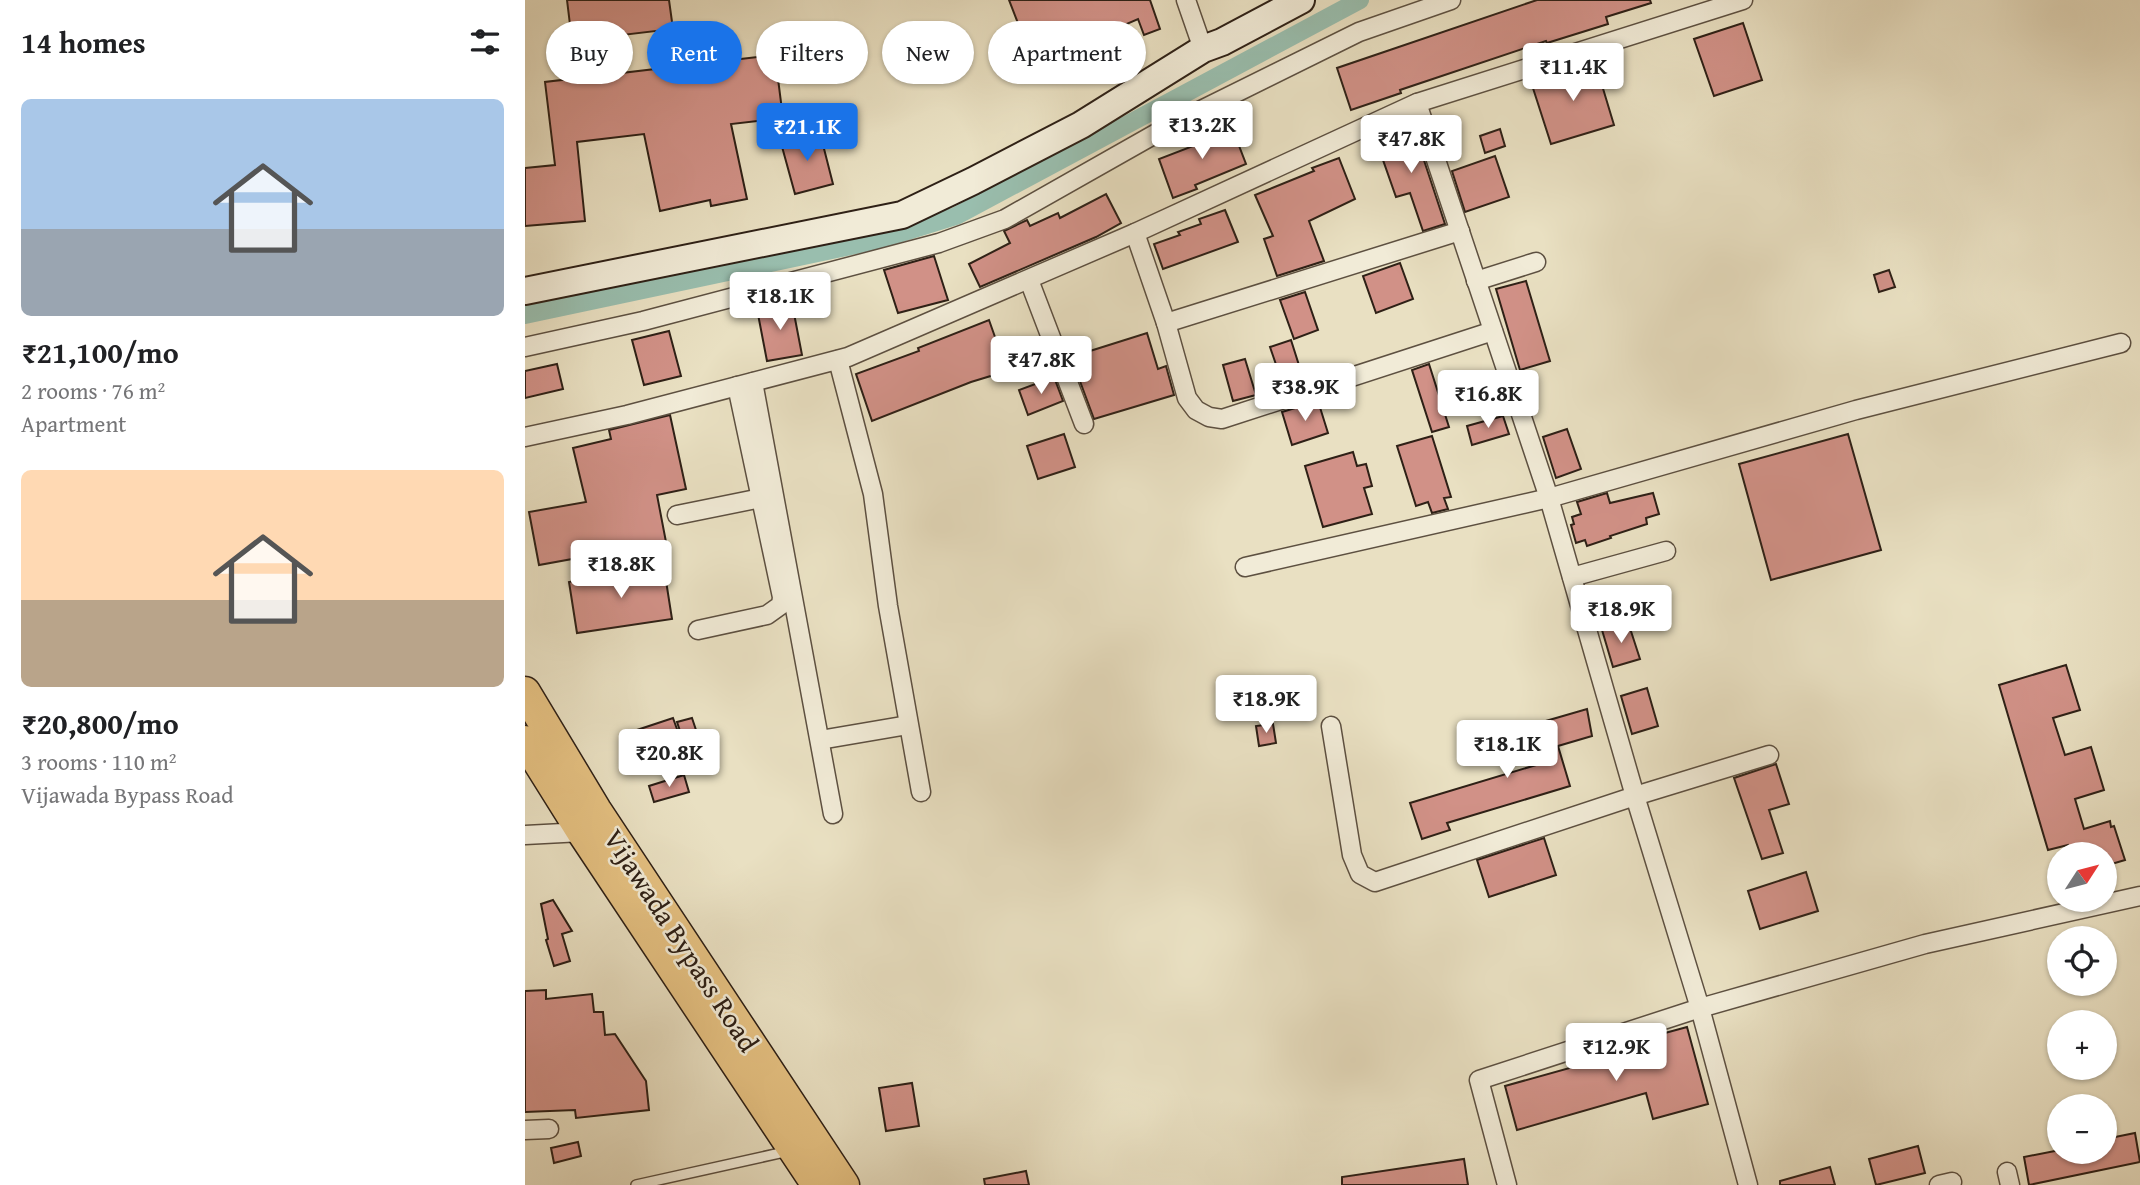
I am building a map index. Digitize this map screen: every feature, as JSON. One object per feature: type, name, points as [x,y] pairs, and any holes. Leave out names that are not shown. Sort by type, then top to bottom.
[{"type":"main road","name":"Vijawada Bypass Road","points":[[525,692],[596,810],[844,1185]]},
{"type":"main road","name":"Vijawada Bypass Road","points":[[525,741],[817,1185]]},
{"type":"street","points":[[1186,0],[1203,49]]},
{"type":"street","points":[[525,291],[902,215],[1081,125],[1203,49],[1222,42],[1301,0]]},
{"type":"street","points":[[525,347],[643,321],[950,239],[1005,219],[1171,125],[1359,32],[1451,0]]},
{"type":"street","points":[[525,437],[838,360],[1135,233],[1417,103],[1743,0]]},
{"type":"street","points":[[1417,103],[1549,498],[1635,796],[1700,1008],[1748,1185]]},
{"type":"street","points":[[1166,323],[1460,231]]},
{"type":"street","points":[[1135,233],[1166,323],[1187,398],[1196,410],[1209,417],[1222,419],[1493,331]]},
{"type":"street","points":[[1476,281],[1536,262]]},
{"type":"street","points":[[1029,280],[1084,424]]},
{"type":"street","points":[[1245,567],[1549,498],[1856,410],[2121,343]]},
{"type":"street","points":[[838,360],[873,494],[888,606],[921,792]]},
{"type":"street","points":[[698,630],[767,615],[781,605],[782,597],[761,498],[745,384]]},
{"type":"street","points":[[745,384],[820,740],[833,814]]},
{"type":"street","points":[[677,515],[761,498]]},
{"type":"street","points":[[1572,578],[1666,551]]},
{"type":"street","points":[[820,740],[908,725]]},
{"type":"street","points":[[1331,726],[1352,855],[1360,874],[1375,882],[1769,755]]},
{"type":"street","points":[[525,835],[582,831]]},
{"type":"street","points":[[1507,1185],[1479,1080],[1700,1008],[1925,944],[2140,896]]},
{"type":"street","points":[[525,1130],[549,1129]]},
{"type":"lane","points":[[636,1185],[794,1150]]},
{"type":"building","points":[[567,0],[669,0],[672,21],[647,21],[647,32],[633,34],[633,21],[570,21]]},
{"type":"building","points":[[1009,0],[1150,0],[1160,29],[1146,34],[1146,21],[1138,19],[1017,21]]},
{"type":"building","points":[[1537,0],[1650,0],[1651,3],[1606,17],[1608,24],[1547,43],[1546,41],[1400,90],[1401,93],[1351,110],[1337,68]]},
{"type":"building","points":[[1743,23],[1762,80],[1714,96],[1694,39]]},
{"type":"building","points":[[756,57],[756,84],[779,84],[783,118],[731,124],[747,199],[711,206],[710,200],[660,211],[644,134],[577,142],[585,221],[525,226],[525,168],[555,165],[545,82],[633,84],[633,72],[647,70],[647,84],[742,84],[742,59]]},
{"type":"building","points":[[1595,62],[1614,125],[1551,144],[1531,82]]},
{"type":"building","points":[[1231,125],[1246,164],[1195,185],[1197,189],[1173,198],[1159,159],[1201,143],[1199,138]]},
{"type":"building","points":[[1413,127],[1445,224],[1423,231],[1410,193],[1396,197],[1376,140]]},
{"type":"building","points":[[1500,129],[1505,146],[1485,153],[1480,136]]},
{"type":"building","points":[[820,133],[833,184],[795,194],[781,143]]},
{"type":"building","points":[[1495,156],[1509,197],[1465,212],[1452,171]]},
{"type":"building","points":[[1339,158],[1355,199],[1309,221],[1324,261],[1277,276],[1264,239],[1273,236],[1255,195]]},
{"type":"building","points":[[1106,194],[1121,223],[1096,237],[980,287],[969,264],[1010,243],[1004,231],[1027,220],[1030,226],[1058,213],[1060,218]]},
{"type":"building","points":[[1225,210],[1238,242],[1163,269],[1154,244],[1201,224],[1199,219]]},
{"type":"building","points":[[934,256],[948,300],[898,313],[884,270]]},
{"type":"building","points":[[1400,263],[1413,299],[1376,313],[1363,276]]},
{"type":"building","points":[[1889,270],[1895,287],[1879,292],[1874,275]]},
{"type":"building","points":[[1526,281],[1550,361],[1520,370],[1496,289]]},
{"type":"building","points":[[1305,292],[1318,330],[1294,339],[1280,300]]},
{"type":"building","points":[[792,303],[802,355],[767,361],[757,309]]},
{"type":"building","points":[[989,320],[1007,371],[971,382],[872,421],[856,374],[919,351],[918,348]]},
{"type":"building","points":[[669,331],[681,376],[644,385],[632,340]]},
{"type":"building","points":[[1147,333],[1158,369],[1166,366],[1174,395],[1094,419],[1071,357]]},
{"type":"building","points":[[1291,340],[1303,378],[1283,385],[1270,347]]},
{"type":"building","points":[[1245,359],[1256,395],[1233,401],[1223,365]]},
{"type":"building","points":[[557,364],[563,389],[525,398],[525,371]]},
{"type":"building","points":[[1429,364],[1449,427],[1432,432],[1412,370]]},
{"type":"building","points":[[1054,377],[1063,401],[1028,415],[1019,390]]},
{"type":"building","points":[[1318,401],[1328,433],[1292,445],[1282,412]]},
{"type":"building","points":[[670,415],[686,489],[657,495],[666,542],[539,565],[529,512],[586,502],[573,448],[611,439],[609,430]]},
{"type":"building","points":[[1503,416],[1509,434],[1472,445],[1467,426]]},
{"type":"building","points":[[1567,429],[1581,469],[1556,478],[1543,437]]},
{"type":"building","points":[[1064,434],[1075,467],[1038,479],[1027,446]]},
{"type":"building","points":[[1848,434],[1881,550],[1771,580],[1739,464]]},
{"type":"building","points":[[1432,436],[1451,497],[1444,498],[1448,509],[1432,513],[1428,502],[1416,506],[1397,446]]},
{"type":"building","points":[[1353,452],[1357,466],[1366,464],[1372,486],[1364,488],[1372,514],[1323,527],[1305,466]]},
{"type":"building","points":[[1607,493],[1610,503],[1653,493],[1659,514],[1646,518],[1647,524],[1610,536],[1611,538],[1587,546],[1585,540],[1576,543],[1571,525],[1574,524],[1572,517],[1581,514],[1577,502]]},
{"type":"building","points":[[664,568],[672,619],[577,633],[569,582]]},
{"type":"building","points":[[1628,622],[1640,659],[1613,667],[1602,630]]},
{"type":"building","points":[[2066,665],[2080,710],[2053,718],[2065,755],[2091,747],[2104,790],[2075,799],[2084,829],[2110,821],[2125,860],[2117,862],[2117,842],[2047,842],[2047,847],[1999,685]]},
{"type":"building","points":[[1647,688],[1658,726],[1632,734],[1621,696]]},
{"type":"building","points":[[1587,709],[1592,736],[1558,746],[1570,786],[1447,823],[1450,830],[1422,839],[1410,803],[1546,762],[1532,725]]},
{"type":"building","points":[[673,718],[678,732],[639,746],[634,731]]},
{"type":"building","points":[[692,718],[697,733],[682,737],[677,722]]},
{"type":"building","points":[[1273,724],[1276,743],[1259,746],[1256,726]]},
{"type":"building","points":[[1776,764],[1789,804],[1769,810],[1783,853],[1762,859],[1734,778]]},
{"type":"building","points":[[684,775],[689,792],[654,802],[649,786]]},
{"type":"building","points":[[1544,838],[1556,875],[1489,897],[1477,860]]},
{"type":"building","points":[[1806,872],[1818,911],[1760,929],[1748,891]]},
{"type":"building","points":[[553,900],[572,931],[562,934],[570,961],[554,966],[546,940],[548,939],[541,904]]},
{"type":"building","points":[[546,990],[546,999],[592,994],[594,1012],[603,1012],[605,1035],[615,1034],[646,1081],[649,1110],[576,1118],[575,1110],[525,1112],[525,991]]},
{"type":"building","points":[[1687,1027],[1708,1104],[1653,1119],[1646,1093],[1517,1130],[1505,1086],[1634,1050],[1632,1042]]},
{"type":"building","points":[[912,1083],[919,1126],[886,1131],[879,1088]]},
{"type":"building","points":[[2135,1133],[2140,1162],[2029,1185],[2024,1157],[2047,1153],[2047,1164],[2117,1164],[2117,1137]]},
{"type":"building","points":[[578,1142],[581,1156],[554,1163],[551,1148]]},
{"type":"building","points":[[1918,1146],[1925,1173],[1876,1185],[1869,1159]]},
{"type":"building","points":[[1464,1159],[1468,1185],[1342,1185],[1342,1177]]},
{"type":"building","points":[[1830,1167],[1835,1185],[1780,1185],[1780,1181]]},
{"type":"building","points":[[1026,1171],[1029,1185],[985,1185],[984,1179]]},
{"type":"waterway","points":[[525,315],[879,240],[956,216],[1360,0]]}]
